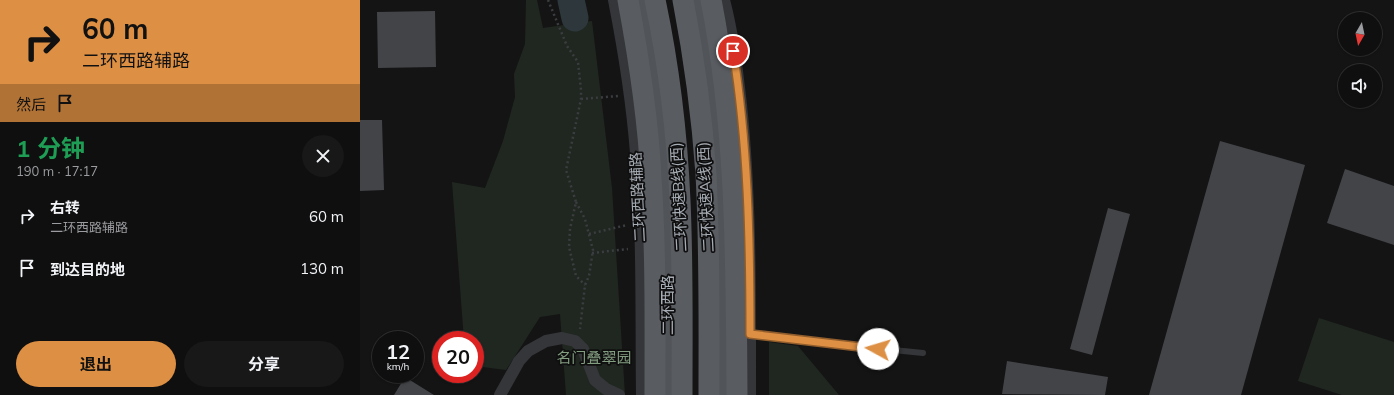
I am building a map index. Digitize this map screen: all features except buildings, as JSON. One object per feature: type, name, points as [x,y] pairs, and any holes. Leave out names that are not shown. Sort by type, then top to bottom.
[{"type":"highway","points":[[628,0],[638,52],[645,103],[652,190],[655,395]]},
{"type":"highway","name":"二环快速B线(西)","points":[[655,0],[668,74],[678,163],[682,248],[682,395]]},
{"type":"highway","name":"二环快速A线(西)","points":[[683,0],[699,97],[706,174],[709,254],[710,395]]},
{"type":"highway","points":[[711,0],[722,67],[731,147],[743,328],[737,395]]},
{"type":"main road","name":"二环西路","points":[[642,0],[656,82],[665,171],[668,254],[669,395]]},
{"type":"main road","points":[[697,0],[712,95],[719,174],[722,260],[723,395]]},
{"type":"street","name":"二环西路辅路","points":[[614,0],[630,94],[636,154],[641,249],[642,395]]},
{"type":"street","points":[[724,0],[735,65],[744,146],[749,226],[743,328],[750,395]]},
{"type":"street","points":[[500,395],[519,361],[528,351],[546,341],[562,338],[575,341],[584,350],[595,380],[606,389],[619,395]]},
{"type":"lane","points":[[743,328],[834,344],[923,353]]},
{"type":"path","points":[[548,0],[567,46],[578,62],[581,90],[581,100],[566,170],[576,202],[585,219],[593,250],[589,276],[585,285],[581,327],[575,341]]},
{"type":"path","points":[[581,100],[630,94]]},
{"type":"path","points":[[576,202],[570,229],[569,247],[576,276],[585,285]]},
{"type":"path","points":[[589,234],[640,222]]},
{"type":"path","points":[[592,253],[636,248],[641,249]]},
{"type":"green space","name":"名门叠翠园","points":[[526,0],[537,0],[543,28],[592,21],[612,188],[625,395],[566,395],[560,314],[540,317],[506,370],[484,367],[484,331],[463,331],[452,182],[485,188],[503,141],[515,97],[514,74],[525,44]]},
{"type":"green space","points":[[1319,318],[1394,342],[1394,395],[1342,395],[1298,381]]},
{"type":"green space","points":[[769,342],[798,346],[839,395],[769,395]]},
{"type":"waterway","points":[[571,0],[575,18]]},
{"type":"route","points":[[733,51],[739,92],[746,172],[749,226],[750,334],[878,349]]}]
